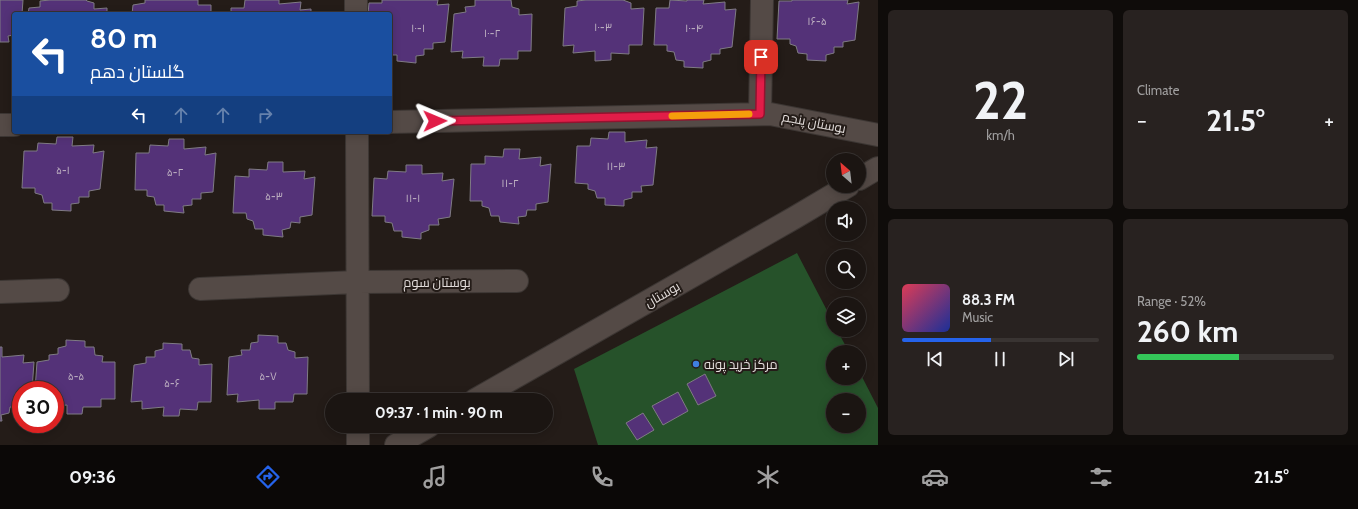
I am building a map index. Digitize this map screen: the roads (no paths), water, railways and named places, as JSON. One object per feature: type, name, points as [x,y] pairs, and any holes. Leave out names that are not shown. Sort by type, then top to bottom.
[{"type":"street","points":[[356,0],[356,12]]},
{"type":"street","points":[[760,114],[762,0]]},
{"type":"street","name":"بوستان پنجم","points":[[392,122],[770,114],[878,135]]},
{"type":"street","points":[[0,125],[12,125]]},
{"type":"street","points":[[357,134],[358,393]]},
{"type":"street","points":[[866,176],[878,168]]},
{"type":"street","name":"بوستان","points":[[487,393],[836,193]]},
{"type":"street","name":"بوستان سوم","points":[[200,289],[357,282],[517,281]]},
{"type":"street","points":[[0,292],[58,290]]},
{"type":"street","points":[[358,433],[358,445]]},
{"type":"street","points":[[396,445],[417,433]]},
{"type":"place","name":"مرکز خرید پونه","points":[[696,364]]}]
